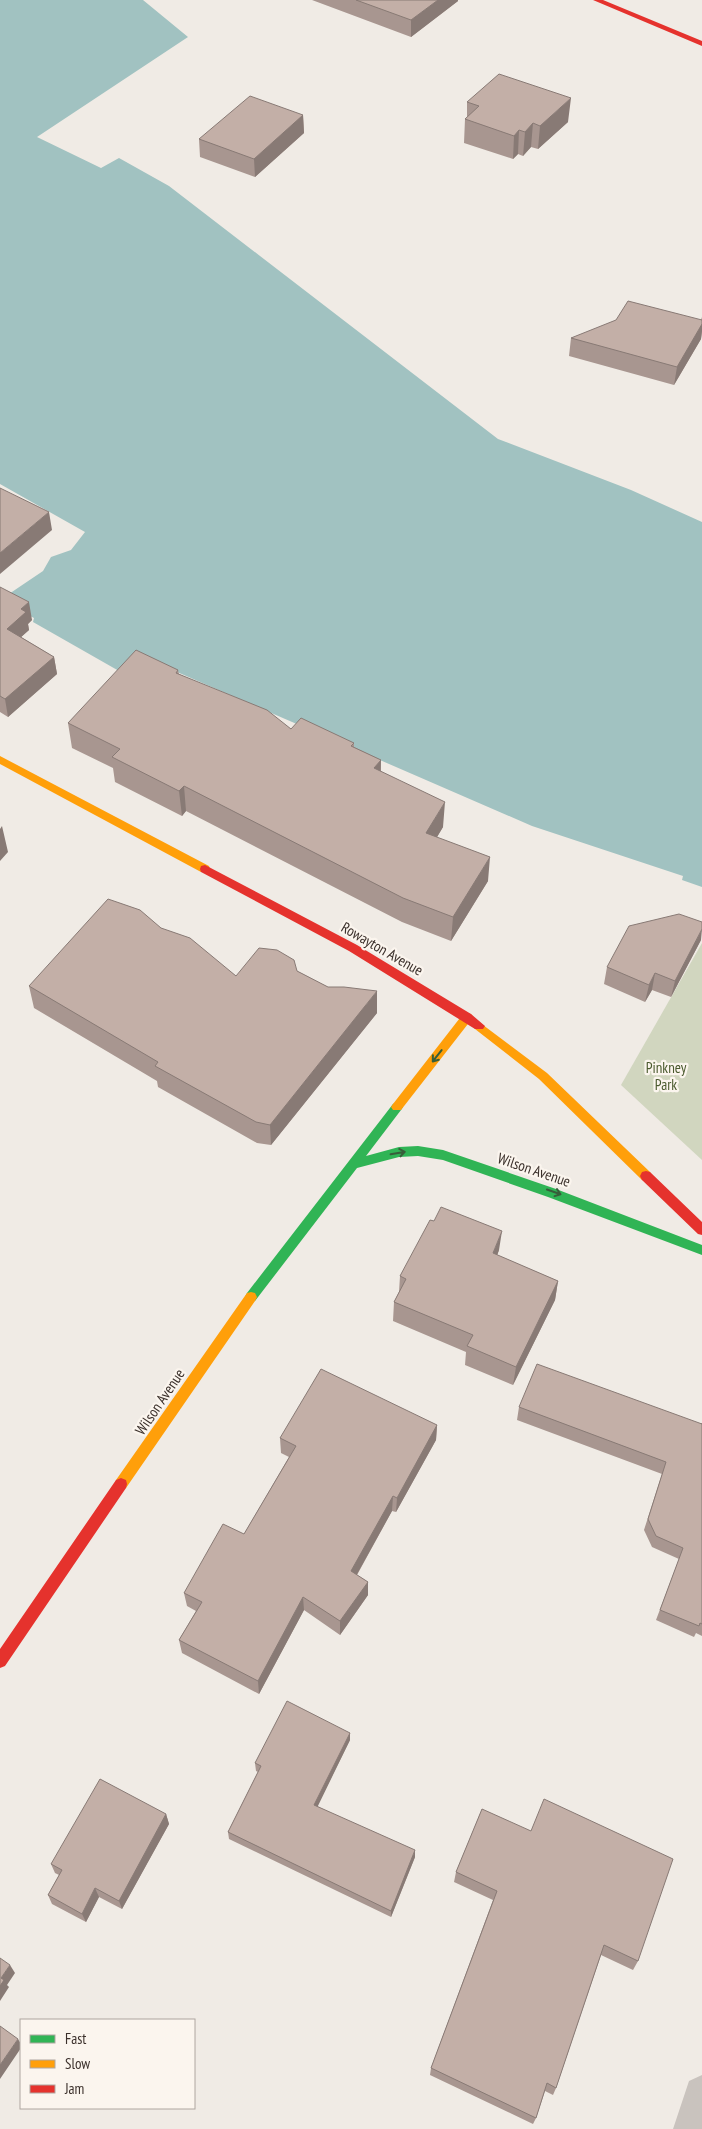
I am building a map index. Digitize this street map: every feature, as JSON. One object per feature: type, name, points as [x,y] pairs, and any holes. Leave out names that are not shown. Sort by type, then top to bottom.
[{"type":"street","points":[[597,0],[702,44]]},
{"type":"street","name":"Rowayton Avenue","points":[[0,760],[353,948],[467,1018],[544,1076],[702,1230]]},
{"type":"street","name":"Wilson Avenue","points":[[0,1661],[222,1337],[284,1252],[467,1018]]},
{"type":"street","name":"Wilson Avenue","points":[[351,1165],[380,1156],[406,1151],[430,1152],[451,1157],[568,1197],[702,1250]]},
{"type":"green space","name":"Pinkney Park","points":[[702,943],[702,1160],[621,1085]]},
{"type":"water","points":[[0,0],[143,0],[188,37],[37,137],[101,168],[119,158],[169,186],[498,439],[631,490],[702,522],[702,887],[682,880],[683,876],[532,826],[154,662],[119,671],[33,622],[34,618],[0,600],[43,571],[51,557],[71,550],[85,532],[0,484]]},
{"type":"building","points":[[356,0],[438,0],[411,20]]},
{"type":"building","points":[[499,74],[571,98],[540,126],[533,123],[525,132],[519,130],[514,136],[465,119],[479,106],[467,102]]},
{"type":"building","points":[[250,96],[303,115],[254,159],[199,139]]},
{"type":"building","points":[[628,301],[702,320],[702,324],[677,367],[571,338],[616,320]]},
{"type":"building","points":[[0,488],[49,512],[0,553]]},
{"type":"building","points":[[0,587],[29,602],[21,609],[26,612],[7,629],[54,657],[5,699],[0,696]]},
{"type":"building","points":[[136,650],[178,670],[176,673],[267,710],[291,729],[301,718],[354,743],[351,746],[381,760],[374,768],[445,802],[426,833],[490,857],[453,917],[403,898],[184,786],[179,791],[112,757],[120,749],[68,723]]},
{"type":"building","points":[[108,899],[140,910],[161,928],[190,938],[236,976],[259,948],[277,950],[294,960],[297,971],[328,987],[377,991],[270,1125],[256,1122],[155,1066],[158,1062],[29,986]]},
{"type":"building","points":[[679,914],[702,922],[702,929],[675,981],[655,973],[649,985],[607,967],[629,926]]},
{"type":"building","points":[[441,1207],[502,1231],[493,1253],[558,1281],[516,1367],[467,1346],[473,1335],[394,1302],[406,1279],[400,1276],[430,1220],[434,1221]]},
{"type":"building","points":[[537,1364],[702,1424],[702,1624],[700,1623],[699,1626],[660,1610],[683,1548],[656,1536],[648,1519],[666,1462],[519,1407]]},
{"type":"building","points":[[321,1369],[437,1425],[397,1498],[393,1496],[351,1571],[368,1582],[340,1621],[303,1597],[258,1681],[179,1640],[202,1602],[184,1593],[223,1524],[244,1534],[296,1446],[280,1438]]},
{"type":"building","points":[[287,1701],[350,1733],[314,1805],[415,1850],[391,1911],[228,1832],[261,1766],[255,1763]]},
{"type":"building","points":[[100,1779],[166,1814],[119,1901],[95,1888],[82,1914],[48,1895],[62,1870],[51,1864]]},
{"type":"building","points":[[544,1799],[673,1859],[638,1961],[604,1945],[556,2088],[547,2083],[536,2118],[431,2068],[497,1891],[456,1872],[482,1809],[531,1831]]},
{"type":"building","points":[[0,1958],[10,1965],[1,1978],[4,1980],[0,1986]]},
{"type":"building","points":[[0,2026],[18,2039],[0,2065]]},
{"type":"traffic: fast","points":[[251,1297],[397,1107]]},
{"type":"traffic: fast","points":[[351,1165],[399,1152],[418,1151],[443,1155],[552,1193],[702,1250]]},
{"type":"traffic: slow","points":[[0,760],[205,869]]},
{"type":"traffic: slow","points":[[397,1107],[467,1017]]},
{"type":"traffic: slow","points":[[479,1026],[543,1076],[646,1176]]},
{"type":"traffic: slow","points":[[121,1484],[251,1297]]},
{"type":"traffic: jam","points":[[597,0],[702,44]]},
{"type":"traffic: jam","points":[[205,869],[353,948],[479,1026]]},
{"type":"traffic: jam","points":[[646,1176],[702,1230]]},
{"type":"traffic: jam","points":[[0,1661],[121,1484]]}]
